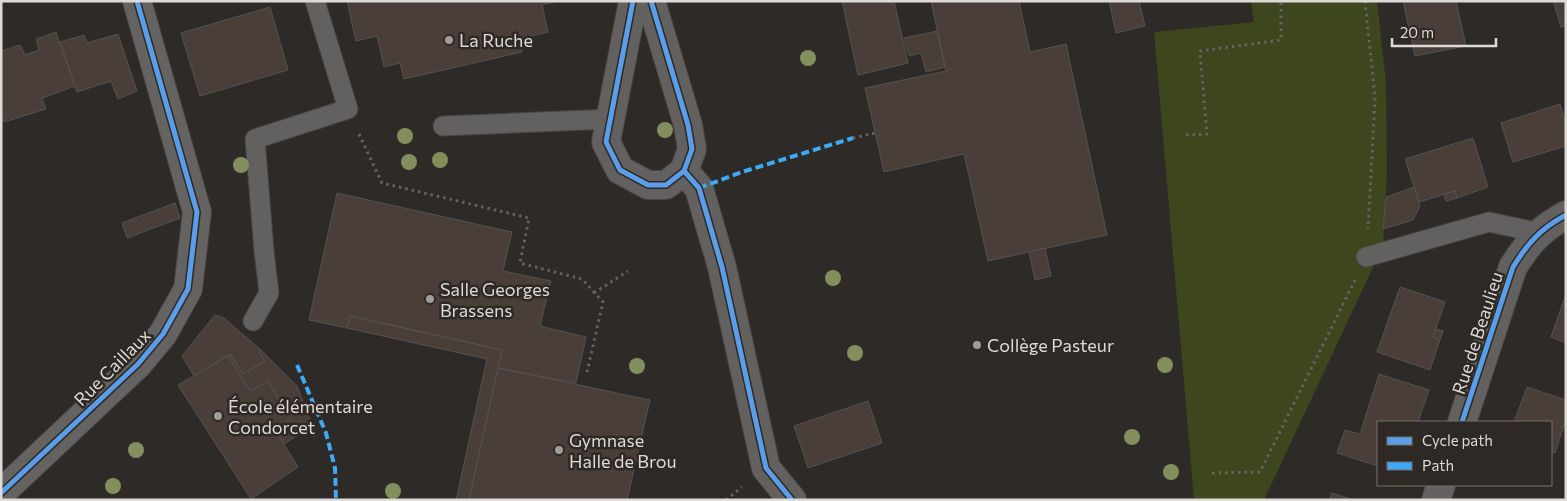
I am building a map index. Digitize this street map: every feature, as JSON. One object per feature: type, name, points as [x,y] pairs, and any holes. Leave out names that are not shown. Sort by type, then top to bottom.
[{"type":"street","name":"Rue Caillaux","points":[[1,493],[138,364],[163,334],[188,289],[197,212],[137,1]]},
{"type":"street","points":[[634,1],[606,142],[620,170],[648,185],[666,185],[684,171],[692,149],[688,125],[651,1]]},
{"type":"street","points":[[684,171],[699,188],[722,267],[766,468],[792,500]]},
{"type":"street","name":"Rue de Beaulieu","points":[[1462,421],[1513,267],[1526,245],[1566,215]]},
{"type":"street","points":[[1436,500],[1441,486]]},
{"type":"lane","points":[[253,321],[269,293],[255,139],[348,109],[316,1]]},
{"type":"lane","points":[[443,126],[610,119]]},
{"type":"lane","points":[[1366,257],[1489,222],[1540,233]]},
{"type":"path","points":[[1186,135],[1206,134],[1200,51],[1281,40],[1281,1]]},
{"type":"path","points":[[1212,473],[1260,472],[1366,257],[1375,98],[1365,1]]},
{"type":"path","points":[[348,109],[382,184],[530,218],[520,263],[582,279],[603,302],[587,372]]},
{"type":"path","points":[[853,138],[876,133]]},
{"type":"path","points":[[594,292],[628,271]]},
{"type":"green space","points":[[1251,1],[1377,1],[1386,83],[1387,172],[1383,246],[1264,500],[1194,500],[1154,32],[1254,22]]},
{"type":"building","name":"La Ruche","points":[[347,1],[559,1],[542,5],[548,32],[519,39],[522,52],[404,79],[400,63],[384,67],[377,36],[356,41]]},
{"type":"building","points":[[842,1],[894,1],[908,63],[858,75]]},
{"type":"building","points":[[931,1],[1019,1],[1030,52],[1066,44],[1107,235],[988,261],[964,154],[884,172],[865,88],[946,71]]},
{"type":"building","points":[[1109,1],[1139,1],[1145,26],[1116,33]]},
{"type":"building","points":[[1403,1],[1456,1],[1466,46],[1415,56]]},
{"type":"building","points":[[1553,1],[1566,1],[1566,26],[1561,27]]},
{"type":"building","points":[[270,7],[288,70],[200,96],[181,33]]},
{"type":"building","points":[[937,31],[945,67],[926,72],[921,53],[909,56],[904,38]]},
{"type":"building","points":[[56,32],[75,86],[42,98],[46,109],[4,122],[1,115],[1,51],[20,45],[25,55],[39,50],[36,39]]},
{"type":"building","points":[[118,34],[137,91],[118,99],[111,81],[77,92],[60,42],[84,35],[87,43]]},
{"type":"building","points":[[1560,104],[1566,124],[1566,146],[1513,162],[1501,123]]},
{"type":"building","points":[[1473,138],[1488,187],[1457,198],[1455,191],[1419,202],[1405,159]]},
{"type":"building","points":[[1414,187],[1420,206],[1413,220],[1383,229],[1386,197]]},
{"type":"building","points":[[1455,191],[1457,198],[1446,201],[1444,195]]},
{"type":"building","name":"Salle Georges Brassens","points":[[337,193],[512,232],[503,271],[551,281],[540,326],[586,337],[576,383],[498,368],[502,350],[350,316],[347,328],[309,320]]},
{"type":"building","points":[[175,203],[180,218],[127,238],[122,223]]},
{"type":"building","points":[[1045,248],[1051,276],[1035,280],[1029,252]]},
{"type":"building","points":[[1400,287],[1445,302],[1433,337],[1440,340],[1430,370],[1377,352]]},
{"type":"building","points":[[1566,294],[1566,343],[1551,337]]},
{"type":"building","points":[[215,315],[224,318],[261,350],[259,352],[265,361],[243,374],[230,354],[194,376],[182,356]]},
{"type":"building","points":[[350,316],[502,350],[469,500],[456,500],[487,359],[347,328]]},
{"type":"building","points":[[1436,329],[1443,331],[1440,340],[1433,337]]},
{"type":"building","points":[[261,350],[297,386],[316,435],[314,437],[309,428],[284,444],[275,430],[291,419],[268,381],[250,391],[228,356],[230,354],[243,374],[265,361],[259,352]]},
{"type":"building","points":[[228,356],[250,391],[268,381],[291,419],[275,430],[298,467],[251,499],[178,385]]},
{"type":"building","name":"Gymnase Halle de Brou","points":[[498,368],[650,400],[627,500],[469,500]]},
{"type":"building","points":[[1379,374],[1429,390],[1418,421],[1377,421],[1377,466],[1337,453],[1345,430],[1360,434]]},
{"type":"building","points":[[1527,387],[1566,400],[1566,419],[1555,453],[1552,452],[1552,421],[1514,421]]},
{"type":"building","points":[[868,401],[882,443],[808,468],[794,426]]},
{"type":"building","points":[[1332,493],[1354,500],[1329,500]]},
{"type":"marked path","points":[[699,188],[742,172],[853,138]]},
{"type":"marked path","points":[[297,365],[326,433],[335,468],[336,500]]},
{"type":"cycle path","points":[[1,493],[138,364],[163,334],[188,289],[197,212],[137,1]]},
{"type":"cycle path","points":[[633,1],[606,142],[620,170],[648,185],[666,185],[684,171],[692,149],[688,125],[651,1]]},
{"type":"cycle path","points":[[684,171],[699,188],[722,267],[766,468],[792,500]]},
{"type":"cycle path","points":[[1462,421],[1513,267],[1535,237],[1566,215]]},
{"type":"place","name":"La Ruche","points":[[449,40]]},
{"type":"place","name":"Salle Georges Brassens","points":[[430,299]]},
{"type":"place","name":"Collège Pasteur","points":[[977,345]]},
{"type":"place","name":"École élémentaire Condorcet","points":[[218,416]]},
{"type":"place","name":"Gymnase Halle de Brou","points":[[559,450]]}]
